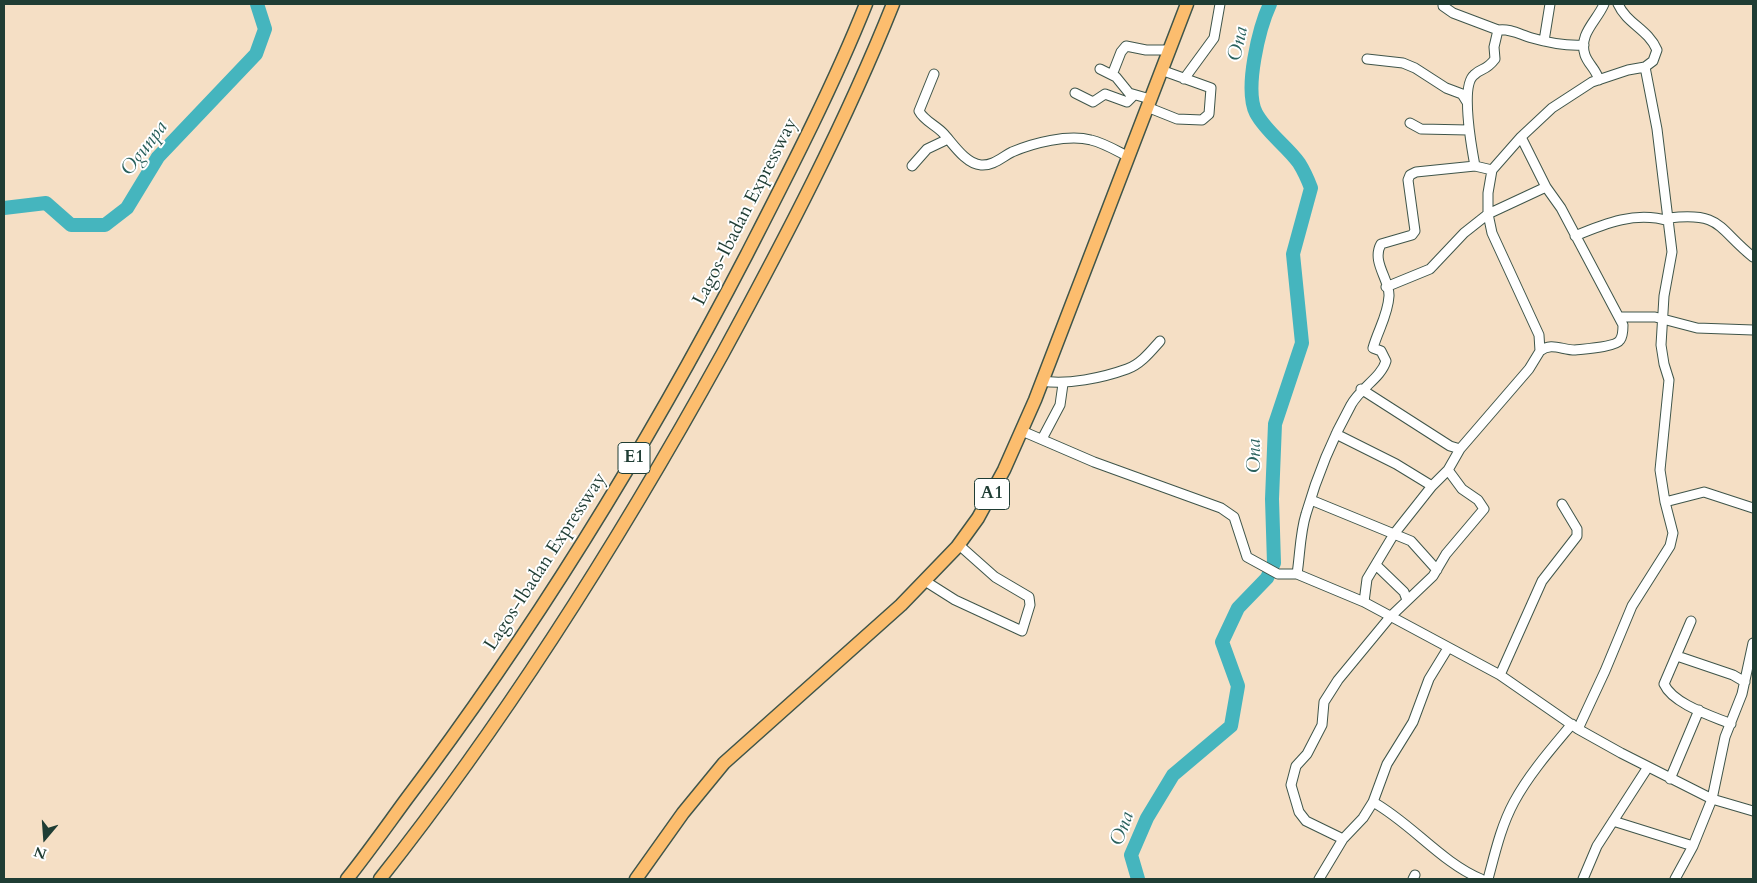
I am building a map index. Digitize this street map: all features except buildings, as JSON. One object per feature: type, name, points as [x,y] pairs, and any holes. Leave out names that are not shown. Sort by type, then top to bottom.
[{"type":"highway","name":"Lagos-Ibadan Expressway","points":[[347,879],[482,696],[569,565],[617,488],[688,363],[756,235],[826,94],[866,4]]},
{"type":"highway","name":"E1","points":[[380,879],[484,739],[610,548],[688,418],[783,239],[873,55],[894,4]]},
{"type":"highway","name":"A1","points":[[636,879],[683,813],[724,763],[926,581],[959,545],[990,498],[1022,431],[1042,381],[1187,4]]},
{"type":"street","points":[[1184,79],[1214,38],[1220,4]]},
{"type":"street","points":[[1443,4],[1442,6],[1453,13],[1498,30],[1505,29],[1544,41],[1571,46],[1584,44]]},
{"type":"street","points":[[1544,41],[1550,4]]},
{"type":"street","points":[[1599,80],[1595,68],[1586,58],[1584,44],[1588,28],[1604,4]]},
{"type":"street","points":[[1364,602],[1367,579],[1394,534],[1432,486],[1448,470],[1460,449],[1496,410],[1529,369],[1540,351],[1539,335],[1492,233],[1488,214],[1488,193],[1492,170],[1521,137],[1552,108],[1599,80],[1628,70],[1645,67],[1653,61],[1657,50],[1652,37],[1630,20],[1618,4]]},
{"type":"street","points":[[1475,166],[1468,130],[1467,102],[1470,80],[1474,75],[1486,69],[1494,59],[1494,47],[1498,30]]},
{"type":"street","points":[[1112,75],[1121,52],[1126,46],[1146,50],[1169,50]]},
{"type":"street","points":[[1367,59],[1403,64],[1415,68],[1446,88],[1462,94],[1467,102]]},
{"type":"street","points":[[1488,879],[1500,834],[1514,802],[1528,780],[1575,726],[1606,671],[1632,606],[1670,546],[1673,533],[1664,502],[1660,470],[1669,380],[1661,344],[1664,296],[1672,252],[1655,113],[1645,67]]},
{"type":"street","points":[[1100,69],[1112,75],[1134,95],[1177,119],[1202,120],[1209,114],[1211,88],[1161,70]]},
{"type":"street","points":[[934,74],[920,111],[922,116],[970,162],[981,165],[993,163],[1013,152],[1028,147],[1069,139],[1090,140],[1129,157]]},
{"type":"street","points":[[1075,93],[1093,102],[1105,94],[1127,102],[1134,95]]},
{"type":"street","points":[[1410,124],[1421,129],[1468,130]]},
{"type":"street","points":[[1521,137],[1546,187],[1561,208],[1621,317],[1623,325],[1622,338],[1613,345],[1573,350],[1552,346],[1540,351]]},
{"type":"street","points":[[912,166],[927,148],[948,139]]},
{"type":"street","points":[[1297,574],[1305,515],[1315,482],[1336,434],[1361,389],[1384,367],[1386,360],[1381,351],[1374,348],[1379,326],[1386,317],[1390,294],[1380,271],[1378,248],[1381,244],[1412,236],[1415,231],[1408,180],[1410,175],[1416,172],[1475,166],[1492,170]]},
{"type":"street","points":[[1386,287],[1430,269],[1464,233],[1488,214],[1546,187]]},
{"type":"street","points":[[1575,236],[1610,221],[1640,216],[1669,220],[1689,216],[1707,218],[1725,228],[1753,257]]},
{"type":"street","points":[[1621,317],[1664,318],[1671,323],[1697,328],[1753,330]]},
{"type":"street","points":[[1042,381],[1064,384],[1129,369],[1148,355],[1160,341]]},
{"type":"street","points":[[1042,439],[1060,405],[1064,384]]},
{"type":"street","points":[[1361,389],[1450,446],[1460,449]]},
{"type":"street","points":[[1022,431],[1094,462],[1221,508],[1234,517],[1247,558],[1278,574],[1297,574],[1364,602],[1500,675],[1575,726],[1670,779],[1712,799],[1753,812]]},
{"type":"street","points":[[1336,434],[1396,464],[1432,486]]},
{"type":"street","points":[[1343,839],[1306,820],[1299,812],[1291,785],[1296,766],[1307,754],[1322,726],[1324,702],[1353,661],[1390,617],[1437,570],[1446,554],[1484,509],[1478,500],[1462,489],[1448,470]]},
{"type":"street","points":[[1664,502],[1704,492],[1753,508]]},
{"type":"street","points":[[1311,500],[1411,540],[1437,570]]},
{"type":"street","points":[[1500,675],[1542,582],[1577,536],[1577,529],[1562,504]]},
{"type":"street","points":[[926,581],[955,600],[1022,630],[1030,605],[1029,597],[995,577],[959,545]]},
{"type":"street","points":[[1376,565],[1404,592],[1407,600]]},
{"type":"street","points":[[1691,621],[1664,684],[1671,695],[1731,724]]},
{"type":"street","points":[[1675,879],[1693,846],[1712,799],[1725,737],[1745,682],[1753,643]]},
{"type":"street","points":[[1320,879],[1343,839],[1363,818],[1373,802],[1387,764],[1413,722],[1429,679],[1448,648]]},
{"type":"street","points":[[1677,656],[1733,675],[1745,682]]},
{"type":"street","points":[[1670,779],[1699,710]]},
{"type":"street","points":[[1583,879],[1597,846],[1648,767]]},
{"type":"street","points":[[1373,802],[1387,810],[1458,864],[1481,879]]},
{"type":"street","points":[[1613,821],[1693,846]]},
{"type":"waterway","name":"Ogunpa","points":[[4,208],[46,203],[71,225],[105,225],[127,208],[158,157],[256,54],[265,29],[257,4]]},
{"type":"waterway","name":"Ona","points":[[1138,879],[1131,855],[1147,818],[1173,775],[1231,726],[1238,686],[1222,642],[1238,608],[1267,578],[1274,563],[1272,499],[1275,424],[1302,343],[1293,254],[1311,188],[1299,163],[1260,120],[1253,102],[1252,74],[1254,58],[1261,28],[1270,4]]}]
